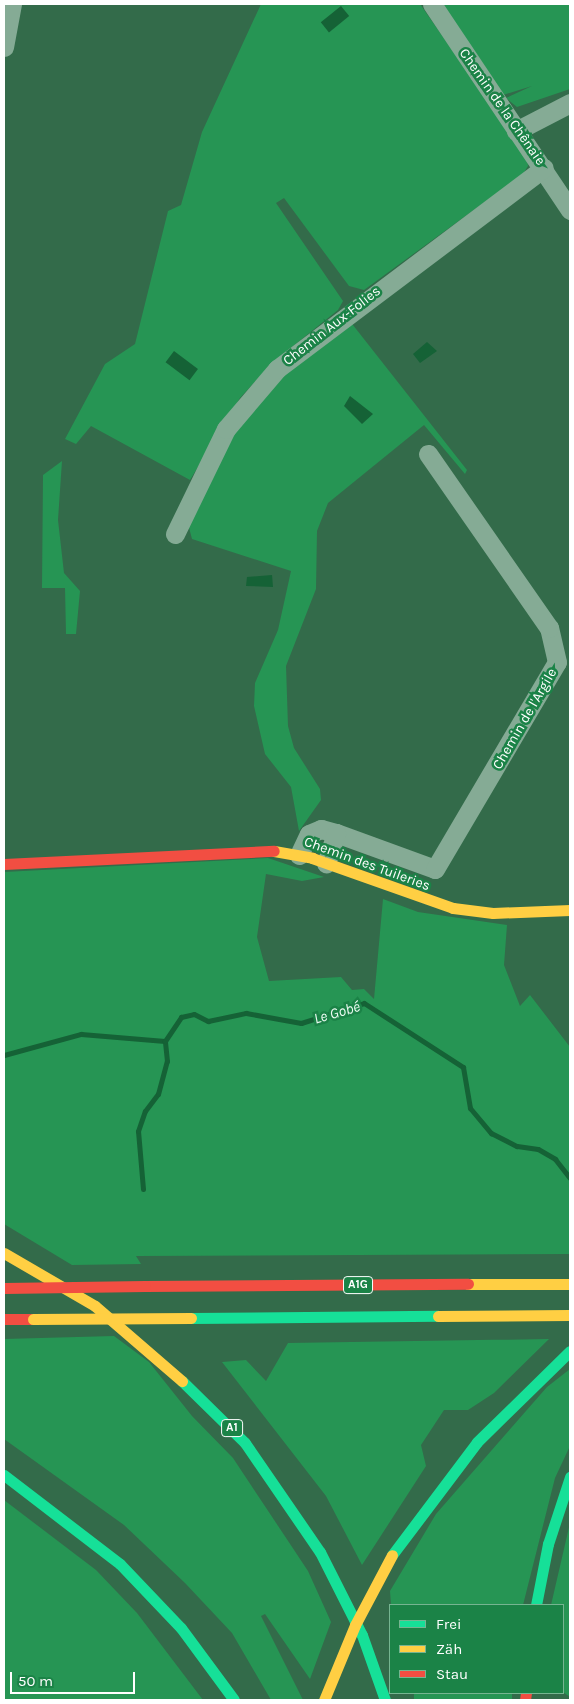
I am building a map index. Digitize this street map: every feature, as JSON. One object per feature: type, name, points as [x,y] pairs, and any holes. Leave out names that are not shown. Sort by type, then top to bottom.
[{"type":"main road","name":"Chemin des Tuileries","points":[[4,864],[238,848],[299,855],[453,908],[493,913],[570,910]]},
{"type":"main road","name":"A1","points":[[4,1254],[95,1306],[148,1347],[245,1443],[320,1552],[362,1635],[386,1700]]},
{"type":"main road","name":"A1G","points":[[4,1288],[570,1284]]},
{"type":"main road","points":[[4,1319],[570,1315]]},
{"type":"main road","points":[[324,1700],[355,1625],[392,1555],[477,1442],[570,1350]]},
{"type":"main road","points":[[4,1475],[120,1564],[181,1628],[234,1700]]},
{"type":"main road","points":[[536,1604],[548,1544],[570,1477]]},
{"type":"street","points":[[4,46],[12,4]]},
{"type":"street","name":"Chemin de la Chênaie","points":[[432,4],[516,131],[544,168],[570,210]]},
{"type":"street","points":[[516,131],[570,103]]},
{"type":"street","name":"Chemin Aux-Folies","points":[[175,534],[226,429],[277,369],[544,168]]},
{"type":"street","name":"Chemin de l'Argile","points":[[299,855],[309,834],[321,829],[435,869],[557,662],[549,628],[428,454]]},
{"type":"street","points":[[326,863],[336,833]]},
{"type":"shaded area","points":[[261,4],[420,4],[527,157],[528,166],[523,174],[364,290],[349,286],[284,198],[276,203],[343,301],[338,310],[272,363],[240,398],[190,480],[91,426],[76,444],[65,439],[105,364],[135,344],[168,211],[181,205],[202,132]]},
{"type":"shaded area","points":[[441,4],[570,4],[570,89],[517,107],[506,98],[532,86],[503,95]]},
{"type":"shaded area","points":[[341,6],[349,16],[329,32],[321,22]]},
{"type":"shaded area","points":[[349,320],[467,470],[465,474],[424,425],[328,503],[317,531],[316,589],[286,666],[288,726],[294,748],[320,789],[321,800],[299,831],[291,787],[265,754],[254,706],[255,683],[278,630],[291,571],[192,539],[187,520],[239,425],[282,375]]},
{"type":"shaded area","points":[[427,342],[437,351],[420,363],[413,354]]},
{"type":"shaded area","points":[[174,351],[198,369],[190,380],[166,362]]},
{"type":"shaded area","points":[[350,396],[373,414],[362,424],[344,406]]},
{"type":"shaded area","points":[[62,461],[58,520],[64,573],[80,591],[76,634],[66,634],[65,588],[42,588],[43,475]]},
{"type":"shaded area","points":[[272,575],[273,587],[246,586],[247,577]]},
{"type":"shaded area","points":[[268,858],[324,877],[302,881],[266,874],[257,937],[269,981],[341,977],[352,990],[364,989],[374,999],[383,899],[418,912],[507,925],[504,965],[520,1006],[530,995],[570,1047],[570,1254],[136,1256],[141,1264],[72,1265],[4,1224],[4,872]]},
{"type":"shaded area","points":[[114,1336],[149,1362],[192,1416],[233,1458],[308,1571],[331,1622],[310,1679],[265,1614],[261,1616],[303,1700],[271,1700],[232,1633],[185,1583],[124,1525],[4,1439],[4,1339]]},
{"type":"shaded area","points":[[549,1339],[494,1393],[468,1410],[444,1410],[421,1445],[426,1466],[362,1565],[326,1496],[222,1362],[246,1360],[266,1381],[288,1343]]},
{"type":"shaded area","points":[[570,1369],[570,1446],[555,1478],[523,1604],[391,1604],[390,1591],[436,1514],[547,1387]]},
{"type":"shaded area","points":[[4,1500],[96,1570],[137,1613],[203,1700],[4,1700]]},
{"type":"shaded area","points":[[570,1523],[570,1697],[564,1693],[564,1604],[551,1604]]},
{"type":"shaded area","points":[[414,1694],[512,1694],[512,1700],[414,1700]]},
{"type":"waterway","name":"Le Gobé","points":[[143,1189],[138,1131],[145,1111],[158,1094],[167,1061],[165,1041],[181,1017],[194,1014],[208,1021],[246,1013],[301,1023],[364,1003],[463,1067],[470,1108],[491,1133],[517,1146],[538,1149],[555,1159],[570,1178]]},
{"type":"waterway","points":[[4,1055],[81,1034],[165,1041]]},
{"type":"traffic: fast","points":[[191,1318],[438,1316]]},
{"type":"traffic: fast","points":[[392,1555],[477,1442],[570,1351]]},
{"type":"traffic: fast","points":[[182,1381],[245,1443],[320,1552],[362,1635],[385,1700]]},
{"type":"traffic: fast","points":[[4,1475],[120,1564],[181,1628],[234,1700]]},
{"type":"traffic: fast","points":[[536,1604],[548,1544],[570,1477]]},
{"type":"traffic: slow","points":[[274,851],[312,858],[453,908],[493,913],[570,910]]},
{"type":"traffic: slow","points":[[4,1253],[95,1306],[182,1381]]},
{"type":"traffic: slow","points":[[468,1284],[570,1284]]},
{"type":"traffic: slow","points":[[438,1316],[570,1315]]},
{"type":"traffic: slow","points":[[33,1319],[191,1318]]},
{"type":"traffic: slow","points":[[324,1700],[355,1625],[392,1555]]},
{"type":"traffic: jam","points":[[4,864],[274,851]]},
{"type":"traffic: jam","points":[[145,1286],[468,1284]]},
{"type":"traffic: jam","points":[[4,1288],[145,1286]]},
{"type":"traffic: jam","points":[[4,1319],[33,1319]]},
{"type":"traffic: jam","points":[[525,1700],[526,1694]]}]
